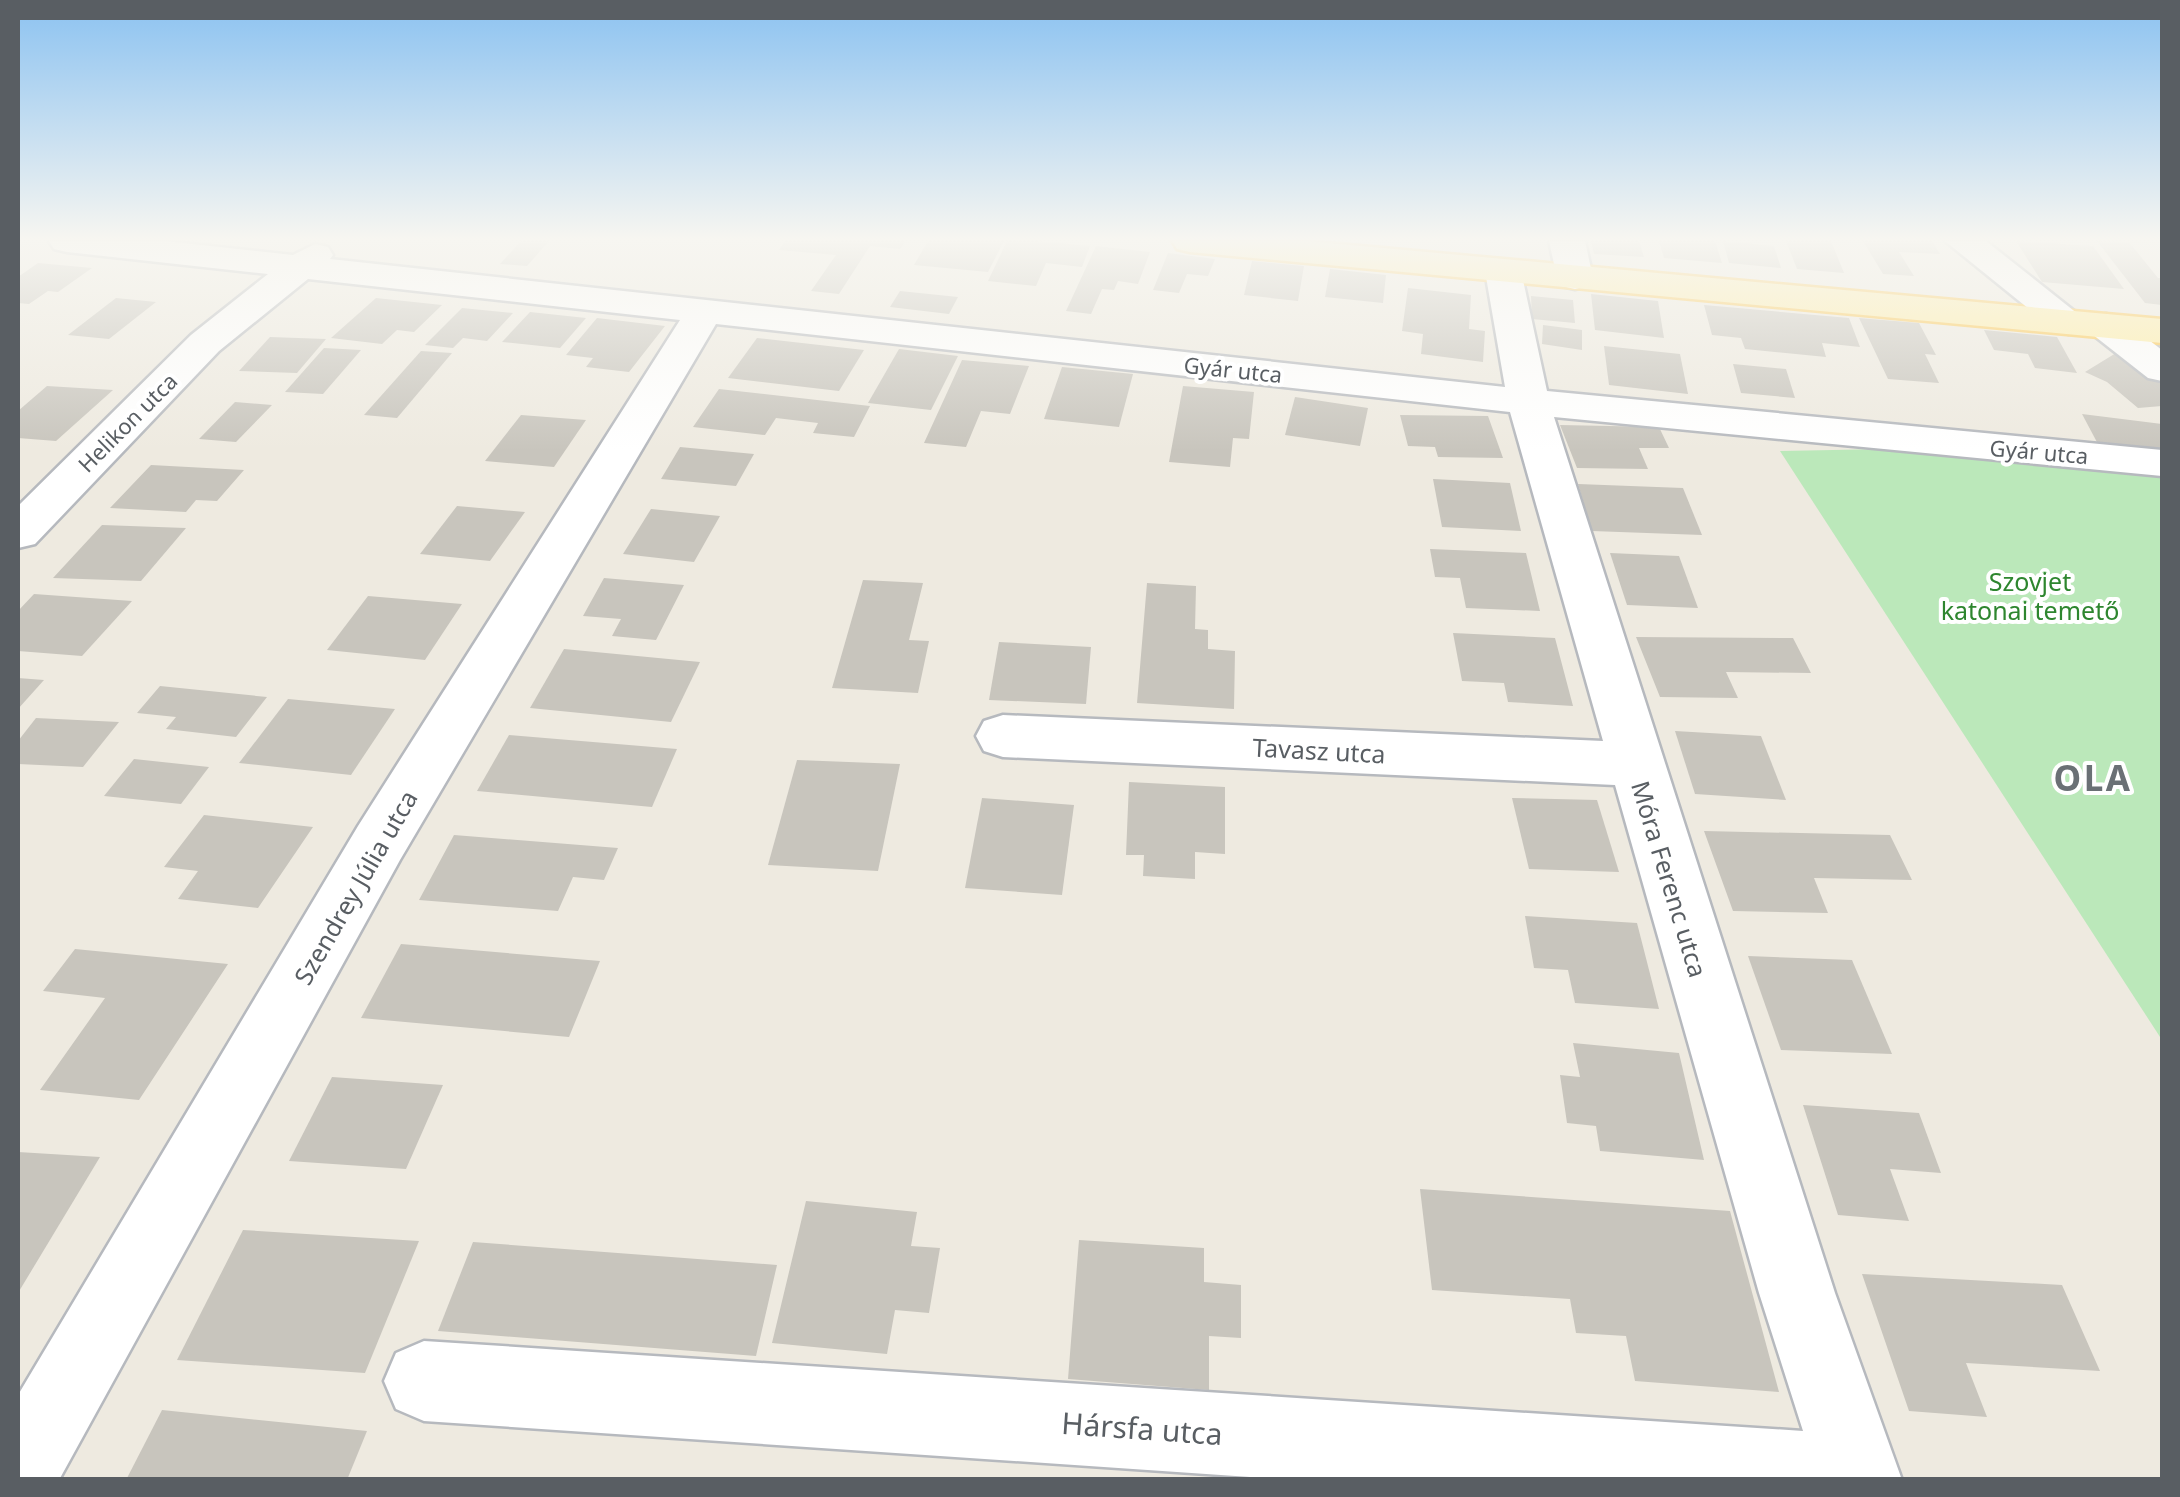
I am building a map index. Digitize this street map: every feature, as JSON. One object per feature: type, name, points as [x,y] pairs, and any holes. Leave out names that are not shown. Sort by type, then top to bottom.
[{"type":"main road","points":[[1941,311],[2162,330]]},
{"type":"street","name":"Helikon utca","points":[[18,533],[206,343],[246,311]]},
{"type":"street","name":"Szendrey Júlia utca","points":[[18,1472],[379,843],[705,311]]},
{"type":"street","name":"Gyár utca","points":[[714,311],[1528,402],[2162,462]]},
{"type":"street","name":"Móra Ferenc utca","points":[[1511,311],[1528,402],[1635,764],[1797,1293],[1860,1478]]},
{"type":"street","points":[[2068,311],[2162,369]]},
{"type":"street","name":"Tavasz utca","points":[[1003,736],[1635,764]]},
{"type":"street","name":"Hársfa utca","points":[[424,1381],[1860,1478]]},
{"type":"green space","name":"Szovjet katonai temető","points":[[1886,449],[2162,476],[2162,1040],[1780,451]]},
{"type":"building","points":[[99,311],[145,311],[109,339],[68,335]]},
{"type":"building","points":[[362,311],[436,311],[414,332],[397,330],[382,344],[331,338]]},
{"type":"building","points":[[459,311],[513,313],[487,341],[463,338],[453,348],[425,345]]},
{"type":"building","points":[[1405,311],[1470,311],[1469,329],[1485,331],[1483,362],[1421,354],[1423,334],[1402,331]]},
{"type":"building","points":[[1532,311],[1574,311],[1575,323],[1532,319]]},
{"type":"building","points":[[1593,311],[1660,311],[1664,338],[1595,330]]},
{"type":"building","points":[[1706,311],[1769,311],[1849,318],[1860,347],[1822,343],[1826,357],[1745,349],[1741,338],[1712,335]]},
{"type":"building","points":[[530,312],[586,318],[560,348],[502,342]]},
{"type":"building","points":[[597,318],[665,326],[629,372],[586,367],[593,358],[566,355]]},
{"type":"building","points":[[1859,318],[1919,323],[1936,355],[1925,354],[1939,383],[1888,379]]},
{"type":"building","points":[[1543,325],[1582,330],[1582,350],[1542,344]]},
{"type":"building","points":[[1984,330],[2057,337],[2077,373],[2035,368],[2028,354],[1994,350]]},
{"type":"building","points":[[270,337],[326,339],[297,373],[239,371]]},
{"type":"building","points":[[757,338],[864,350],[839,391],[728,378]]},
{"type":"building","points":[[1604,346],[1680,354],[1688,394],[1609,385]]},
{"type":"building","points":[[324,348],[361,350],[323,394],[285,392]]},
{"type":"building","points":[[899,349],[958,356],[931,410],[868,403]]},
{"type":"building","points":[[421,351],[452,353],[397,418],[364,415]]},
{"type":"building","points":[[2116,353],[2162,378],[2162,406],[2138,408],[2107,382],[2085,372]]},
{"type":"building","points":[[962,360],[1029,366],[1010,414],[981,411],[966,447],[924,443]]},
{"type":"building","points":[[1733,364],[1786,369],[1795,398],[1741,393]]},
{"type":"building","points":[[1062,367],[1133,374],[1119,427],[1044,419]]},
{"type":"building","points":[[47,386],[113,390],[56,441],[18,438],[18,411]]},
{"type":"building","points":[[1183,386],[1254,392],[1249,439],[1233,438],[1230,467],[1169,462]]},
{"type":"building","points":[[719,389],[870,406],[854,437],[813,433],[818,423],[776,418],[765,435],[693,427]]},
{"type":"building","points":[[1295,397],[1368,408],[1360,446],[1285,435]]},
{"type":"building","points":[[235,402],[272,405],[236,442],[199,439]]},
{"type":"building","points":[[2082,414],[2162,424],[2162,454],[2099,446]]},
{"type":"building","points":[[521,415],[586,420],[554,467],[485,461]]},
{"type":"building","points":[[1400,415],[1488,416],[1503,458],[1438,457],[1435,447],[1408,446]]},
{"type":"building","points":[[1560,425],[1659,427],[1669,448],[1639,448],[1648,469],[1577,468]]},
{"type":"building","points":[[680,447],[754,454],[736,486],[661,479]]},
{"type":"building","points":[[151,465],[244,470],[217,501],[196,500],[186,512],[110,508]]},
{"type":"building","points":[[1433,479],[1510,483],[1521,531],[1442,527]]},
{"type":"building","points":[[1578,484],[1683,488],[1702,535],[1592,531]]},
{"type":"building","points":[[457,506],[525,512],[490,561],[420,554]]},
{"type":"building","points":[[651,509],[720,516],[694,562],[623,554]]},
{"type":"building","points":[[102,525],[186,528],[141,581],[53,578]]},
{"type":"building","points":[[1430,549],[1526,553],[1540,611],[1466,608],[1460,578],[1435,577]]},
{"type":"building","points":[[1610,553],[1679,556],[1698,608],[1627,605]]},
{"type":"building","points":[[604,578],[684,585],[656,640],[612,636],[621,619],[583,616]]},
{"type":"building","points":[[863,580],[923,583],[909,640],[929,641],[918,693],[832,688]]},
{"type":"building","points":[[1147,583],[1196,586],[1195,629],[1208,630],[1208,649],[1235,651],[1234,709],[1137,703]]},
{"type":"building","points":[[34,594],[132,601],[82,656],[18,651],[18,611]]},
{"type":"building","points":[[368,596],[462,604],[425,660],[327,650]]},
{"type":"building","points":[[1453,633],[1555,638],[1573,706],[1508,702],[1504,683],[1462,681]]},
{"type":"building","points":[[1636,637],[1793,638],[1811,673],[1726,672],[1738,698],[1660,697]]},
{"type":"building","points":[[999,642],[1091,647],[1086,704],[989,700]]},
{"type":"building","points":[[564,649],[700,662],[671,722],[530,708]]},
{"type":"building","points":[[18,678],[44,680],[18,709]]},
{"type":"building","points":[[160,686],[267,697],[236,737],[166,729],[176,717],[137,713]]},
{"type":"building","points":[[288,699],[395,709],[351,775],[239,763]]},
{"type":"building","points":[[36,718],[119,722],[83,767],[18,764],[18,741]]},
{"type":"building","points":[[1675,731],[1761,736],[1786,800],[1695,794]]},
{"type":"building","points":[[509,735],[677,749],[652,807],[477,791]]},
{"type":"building","points":[[134,759],[209,767],[181,804],[104,796]]},
{"type":"building","points":[[797,760],[900,764],[878,871],[768,865]]},
{"type":"building","points":[[1129,782],[1225,787],[1225,854],[1195,852],[1195,879],[1143,876],[1144,855],[1126,855]]},
{"type":"building","points":[[982,798],[1074,805],[1062,895],[965,888]]},
{"type":"building","points":[[1512,798],[1597,800],[1619,872],[1529,869]]},
{"type":"building","points":[[204,815],[313,827],[258,908],[178,899],[198,871],[164,867]]},
{"type":"building","points":[[1704,831],[1890,835],[1912,880],[1814,878],[1828,913],[1733,911]]},
{"type":"building","points":[[454,835],[618,848],[604,880],[573,877],[558,911],[419,900]]},
{"type":"building","points":[[1525,916],[1637,923],[1659,1009],[1575,1003],[1568,970],[1534,968]]},
{"type":"building","points":[[401,944],[600,961],[569,1037],[361,1018]]},
{"type":"building","points":[[75,949],[228,964],[139,1100],[40,1090],[105,998],[43,991]]},
{"type":"building","points":[[1748,956],[1852,960],[1892,1054],[1781,1050]]},
{"type":"building","points":[[1573,1043],[1679,1053],[1704,1160],[1600,1151],[1596,1126],[1567,1123],[1560,1075],[1580,1077]]},
{"type":"building","points":[[332,1077],[443,1085],[406,1169],[289,1161]]},
{"type":"building","points":[[1803,1105],[1919,1113],[1941,1173],[1890,1169],[1909,1221],[1838,1215]]},
{"type":"building","points":[[18,1152],[100,1157],[18,1293]]},
{"type":"building","points":[[1420,1189],[1730,1211],[1779,1392],[1635,1381],[1626,1336],[1576,1333],[1570,1299],[1432,1290]]},
{"type":"building","points":[[806,1201],[917,1212],[911,1246],[940,1248],[929,1313],[895,1310],[887,1354],[772,1343]]},
{"type":"building","points":[[243,1230],[419,1241],[365,1373],[177,1360]]},
{"type":"building","points":[[1079,1240],[1204,1248],[1204,1282],[1241,1285],[1241,1338],[1209,1336],[1209,1390],[1068,1379]]},
{"type":"building","points":[[473,1242],[777,1265],[756,1356],[438,1331]]},
{"type":"building","points":[[1862,1274],[2062,1285],[2100,1371],[1966,1363],[1987,1417],[1909,1411]]},
{"type":"building","points":[[162,1410],[367,1431],[347,1480],[126,1480]]},
{"type":"district","name":"OLA","points":[[2093,777]]}]
